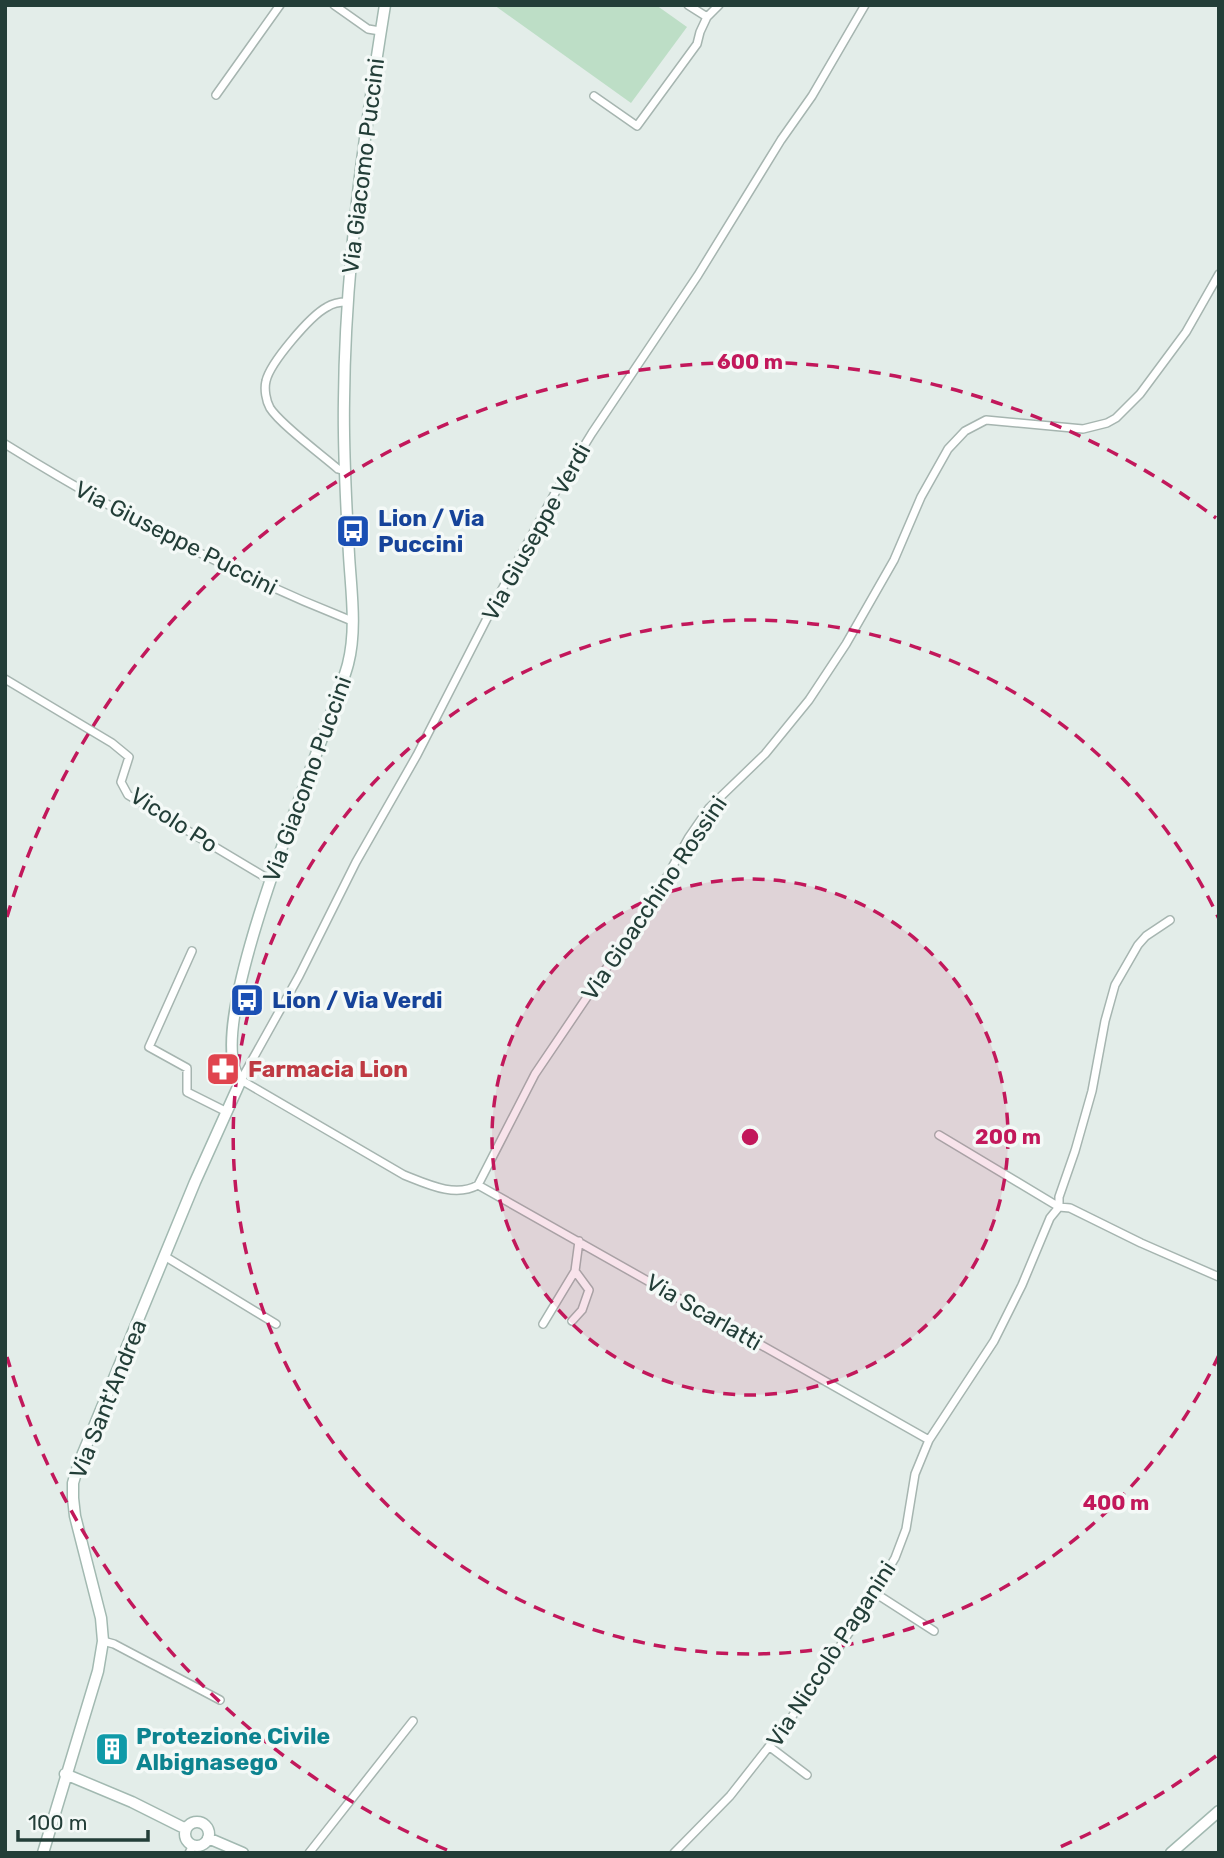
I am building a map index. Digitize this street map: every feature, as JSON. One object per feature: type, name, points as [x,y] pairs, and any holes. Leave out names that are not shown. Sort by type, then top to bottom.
[{"type":"street","points":[[216,95],[280,5]]},
{"type":"street","name":"Via Giacomo Puccini","points":[[334,5],[362,25],[380,31]]},
{"type":"street","name":"Via Giacomo Puccini","points":[[242,1080],[234,1069],[233,1059],[237,1003],[242,977],[270,880],[341,689],[351,647],[344,401],[347,302],[355,212],[385,5]]},
{"type":"street","points":[[688,5],[707,18]]},
{"type":"street","points":[[594,96],[637,126],[697,44],[707,18],[719,5]]},
{"type":"street","name":"Via Giuseppe Verdi","points":[[242,1080],[555,493],[698,275],[817,87],[864,5]]},
{"type":"street","name":"Via Gioacchino Rossini","points":[[478,1185],[535,1074],[660,889],[689,837],[709,808],[765,754],[809,700],[838,655],[894,560],[921,496],[948,449],[965,431],[986,421],[1083,429],[1107,424],[1140,394],[1179,342],[1219,275]]},
{"type":"street","name":"Via Giacomo Puccini","points":[[345,471],[338,469],[278,417],[267,400],[265,386],[274,367],[309,321],[330,305],[347,302]]},
{"type":"street","name":"Via Giuseppe Puccini","points":[[5,444],[86,494],[166,537],[299,600],[352,621]]},
{"type":"street","name":"Vicolo Po","points":[[5,679],[112,743],[129,757],[121,782],[128,795],[270,880]]},
{"type":"street","name":"Via Niccolò Paganini","points":[[674,1853],[730,1796],[808,1696],[875,1593],[902,1544],[911,1490],[929,1440],[994,1341],[1022,1285],[1050,1218],[1059,1207],[1059,1197],[1089,1101],[1115,985],[1138,945],[1146,936],[1170,920]]},
{"type":"street","points":[[192,951],[149,1048],[187,1068],[187,1092],[227,1112]]},
{"type":"street","points":[[242,1080],[404,1175],[462,1192],[478,1185]]},
{"type":"street","name":"Via Sant'Andrea","points":[[43,1853],[98,1671],[103,1641],[101,1618],[75,1516],[73,1483],[79,1462],[242,1080]]},
{"type":"street","points":[[939,1135],[1059,1207],[1076,1210],[1141,1243],[1219,1277]]},
{"type":"street","name":"Via Scarlatti","points":[[478,1185],[929,1440]]},
{"type":"street","points":[[544,1324],[575,1271],[579,1241]]},
{"type":"street","points":[[166,1257],[276,1324]]},
{"type":"street","points":[[572,1321],[582,1310],[589,1290],[575,1271]]},
{"type":"street","points":[[875,1593],[934,1631]]},
{"type":"street","points":[[103,1641],[114,1644],[220,1700]]},
{"type":"street","points":[[309,1853],[413,1721]]},
{"type":"street","points":[[770,1747],[807,1775]]},
{"type":"street","points":[[65,1774],[132,1802],[186,1829]]},
{"type":"street","points":[[1171,1853],[1219,1811]]},
{"type":"street","points":[[186,1829],[194,1822],[201,1822],[207,1827],[208,1838]]},
{"type":"street","points":[[186,1829],[191,1849],[208,1838]]},
{"type":"street","points":[[208,1838],[243,1853]]},
{"type":"green space","points":[[494,5],[656,5],[687,27],[631,103]]},
{"type":"place","name":"Lion / Via Puccini","points":[[353,531]]},
{"type":"place","name":"Lion / Via Verdi","points":[[247,1000]]},
{"type":"place","name":"Farmacia Lion","points":[[223,1069]]},
{"type":"place","name":"Protezione Civile Albignasego","points":[[112,1749]]}]
